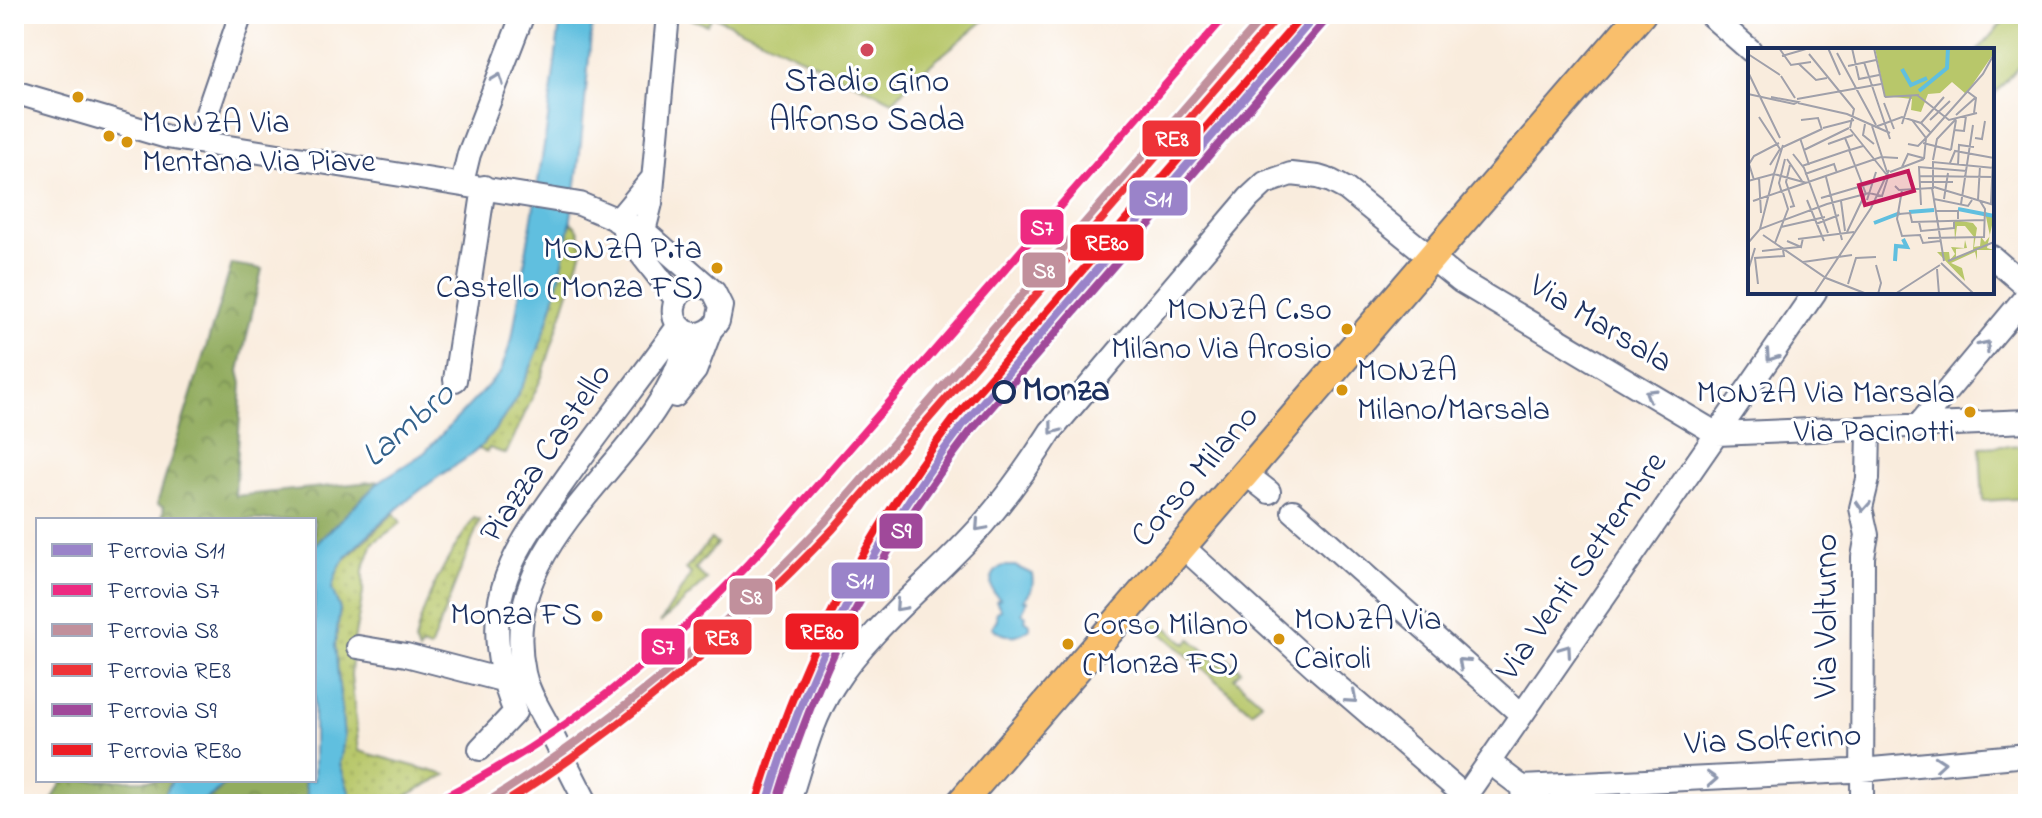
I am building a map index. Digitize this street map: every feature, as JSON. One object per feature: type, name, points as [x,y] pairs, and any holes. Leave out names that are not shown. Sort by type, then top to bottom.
[{"type":"main road","name":"Corso Milano","points":[[960,804],[1641,14]]},
{"type":"street","points":[[197,142],[241,14]]},
{"type":"street","points":[[462,183],[469,154],[523,14]]},
{"type":"street","points":[[638,237],[651,203],[668,14]]},
{"type":"street","points":[[1709,14],[1748,48]]},
{"type":"street","points":[[14,92],[149,133],[573,202],[617,221],[710,289],[718,298],[721,310],[720,319],[711,329],[695,371],[678,393],[655,411]]},
{"type":"street","name":"Via Marsala","points":[[788,804],[820,713],[834,685],[888,620],[982,525],[1023,474],[1051,431],[1249,198],[1265,183],[1278,177],[1303,175],[1331,181],[1346,189],[1460,281],[1717,434]]},
{"type":"street","points":[[617,221],[652,179]]},
{"type":"street","points":[[455,380],[484,187]]},
{"type":"street","points":[[638,237],[676,299]]},
{"type":"street","points":[[1994,259],[2028,288]]},
{"type":"street","points":[[587,804],[528,686],[521,651],[521,617],[530,583],[542,557],[655,411],[682,359],[680,327],[673,312],[676,299],[688,288],[698,286],[710,289]]},
{"type":"street","name":"Via Venti Settembre","points":[[1462,800],[1814,294]]},
{"type":"street","points":[[1917,427],[2028,294]]},
{"type":"street","points":[[680,327],[695,334],[711,329]]},
{"type":"street","name":"Piazza Castello","points":[[480,749],[515,712],[502,680],[498,654],[498,613],[510,566],[546,506],[680,327]]},
{"type":"street","points":[[1717,434],[2028,421]]},
{"type":"street","name":"Via Volturno","points":[[1862,804],[1863,557],[1867,535],[1861,508],[1868,479],[1869,429]]},
{"type":"street","points":[[1246,474],[1269,492]]},
{"type":"street","points":[[1293,511],[1521,714]]},
{"type":"street","points":[[1183,547],[1462,800]]},
{"type":"street","points":[[358,647],[406,655],[502,680]]},
{"type":"street","name":"Via Solferino","points":[[1522,795],[2028,755]]},
{"type":"street","points":[[1489,762],[1522,795]]},
{"type":"green space","name":"Stadio Gino Alfonso Sada","points":[[687,14],[992,14],[918,75],[893,101],[713,16],[707,25],[686,17]]},
{"type":"green space","points":[[2010,14],[2028,14],[2028,56],[1994,95],[1994,48],[1980,48]]},
{"type":"green space","points":[[571,222],[578,229],[583,247],[542,377],[506,454],[489,448],[487,452],[478,449],[511,407],[556,290]]},
{"type":"green space","points":[[232,264],[262,269],[239,371],[242,383],[235,496],[380,481],[316,544],[316,518],[161,518],[164,507],[157,504]]},
{"type":"green space","points":[[2028,445],[2028,498],[1983,501],[1980,447]]},
{"type":"green space","points":[[394,513],[401,523],[373,543],[363,570],[363,593],[351,675],[359,751],[446,775],[390,804],[353,804],[340,764],[344,737],[335,645],[340,609],[331,589],[340,564]]},
{"type":"green space","points":[[474,518],[480,520],[430,649],[422,646],[419,652],[415,642],[424,609],[446,562]]},
{"type":"green space","points":[[711,539],[717,544],[695,569],[707,580],[660,623],[691,574],[686,569]]},
{"type":"green space","points":[[1156,618],[1186,644],[1191,639],[1220,665],[1227,658],[1241,670],[1234,678],[1261,702],[1252,712],[1151,624]]},
{"type":"green space","points":[[62,782],[171,782],[160,804],[50,804]]},
{"type":"green space","points":[[226,782],[304,782],[309,804],[197,804],[217,793]]},
{"type":"water","points":[[561,14],[593,14],[567,243],[535,358],[511,407],[479,448],[398,508],[346,557],[339,568],[332,589],[340,609],[335,645],[344,737],[340,764],[353,804],[309,804],[304,782],[316,782],[316,544],[380,481],[424,453],[500,373],[512,339],[547,127]]},
{"type":"water","points":[[1002,566],[1015,566],[1032,574],[1032,588],[1023,600],[1027,601],[1022,613],[1030,628],[1016,635],[1006,635],[992,627],[997,619],[996,612],[1001,610],[996,601],[1000,599],[993,591],[991,582],[994,573]]},
{"type":"water","points":[[171,782],[226,782],[213,795],[198,802],[160,804]]},
{"type":"rail line","name":"S7","points":[[430,804],[479,779],[567,723],[648,660],[724,589],[1227,14]]},
{"type":"rail line","name":"S8","points":[[484,804],[577,742],[664,675],[786,563],[1266,14]]},
{"type":"rail line","name":"RE80","points":[[757,801],[774,748],[814,648],[863,555],[921,464],[954,419],[1304,14]]},
{"type":"rail line","name":"S11","points":[[767,804],[803,701],[846,606],[899,515],[929,471],[962,426],[1317,14]]},
{"type":"rail line","name":"RE8","points":[[503,804],[635,711],[717,642],[795,568],[833,529],[1274,21]]},
{"type":"rail line","name":"S9","points":[[777,804],[833,655],[881,564],[938,476],[970,432],[1325,21]]},
{"type":"place","name":"Stadio Gino Alfonso Sada","points":[[867,50]]},
{"type":"place","name":"MONZA Via Mentana Via Piave","points":[[127,142]]},
{"type":"place","name":"MONZA P.ta Castello (Monza FS)","points":[[717,268]]},
{"type":"place","name":"MONZA C.so Milano Via Arosio","points":[[1347,329]]},
{"type":"place","name":"MONZA Milano/Marsala","points":[[1342,390]]},
{"type":"place","name":"Monza","points":[[1004,392]]},
{"type":"place","name":"MONZA Via Marsala Via Pacinotti","points":[[1970,412]]},
{"type":"place","name":"Monza FS","points":[[597,616]]},
{"type":"place","name":"MONZA Via Cairoli","points":[[1279,639]]},
{"type":"place","name":"Corso Milano (Monza FS)","points":[[1068,644]]},
{"type":"water label","name":"Lambro","points":[[409,426]]}]
